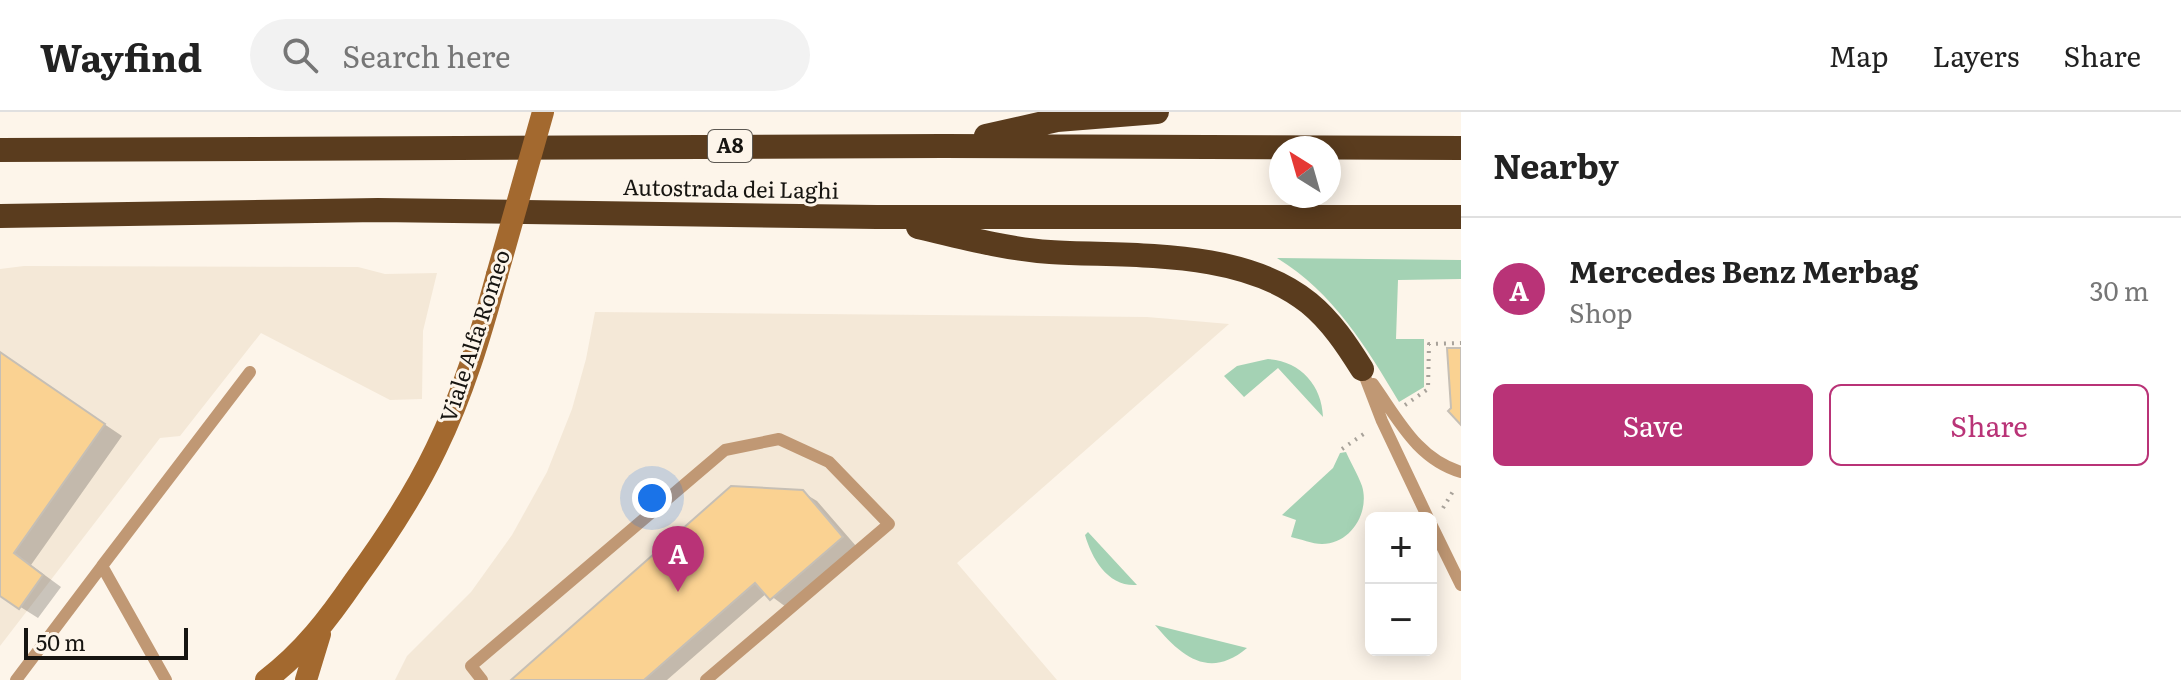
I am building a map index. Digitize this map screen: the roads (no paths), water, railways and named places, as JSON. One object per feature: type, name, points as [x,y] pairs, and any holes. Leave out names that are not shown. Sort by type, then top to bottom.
[{"type":"highway","points":[[943,146],[1057,120],[1157,112]]},
{"type":"highway","name":"Autostrada dei Laghi","points":[[0,150],[943,146],[1461,148]]},
{"type":"highway","name":"Autostrada dei Laghi","points":[[0,216],[378,210],[877,217],[1461,217]]},
{"type":"highway","points":[[877,217],[964,238],[1045,252],[1171,258],[1226,266],[1266,279],[1307,301],[1325,318],[1362,369]]},
{"type":"main road","name":"Viale Alfa Romeo","points":[[266,680],[299,653],[323,625],[382,543],[436,450],[466,377],[543,112]]},
{"type":"main road","name":"Viale Alfa Romeo","points":[[306,680],[323,625]]},
{"type":"lane","points":[[1362,369],[1413,442],[1438,463],[1461,472]]},
{"type":"lane","points":[[1362,369],[1382,421],[1429,512]]},
{"type":"lane","points":[[16,680],[250,372]]},
{"type":"lane","points":[[482,680],[471,666],[725,450],[779,439],[829,462],[889,524],[706,680]]},
{"type":"lane","points":[[1437,528],[1461,585]]},
{"type":"lane","points":[[102,566],[166,680]]},
{"type":"place","name":"Mercedes Benz Merbag","points":[[678,592]]}]
